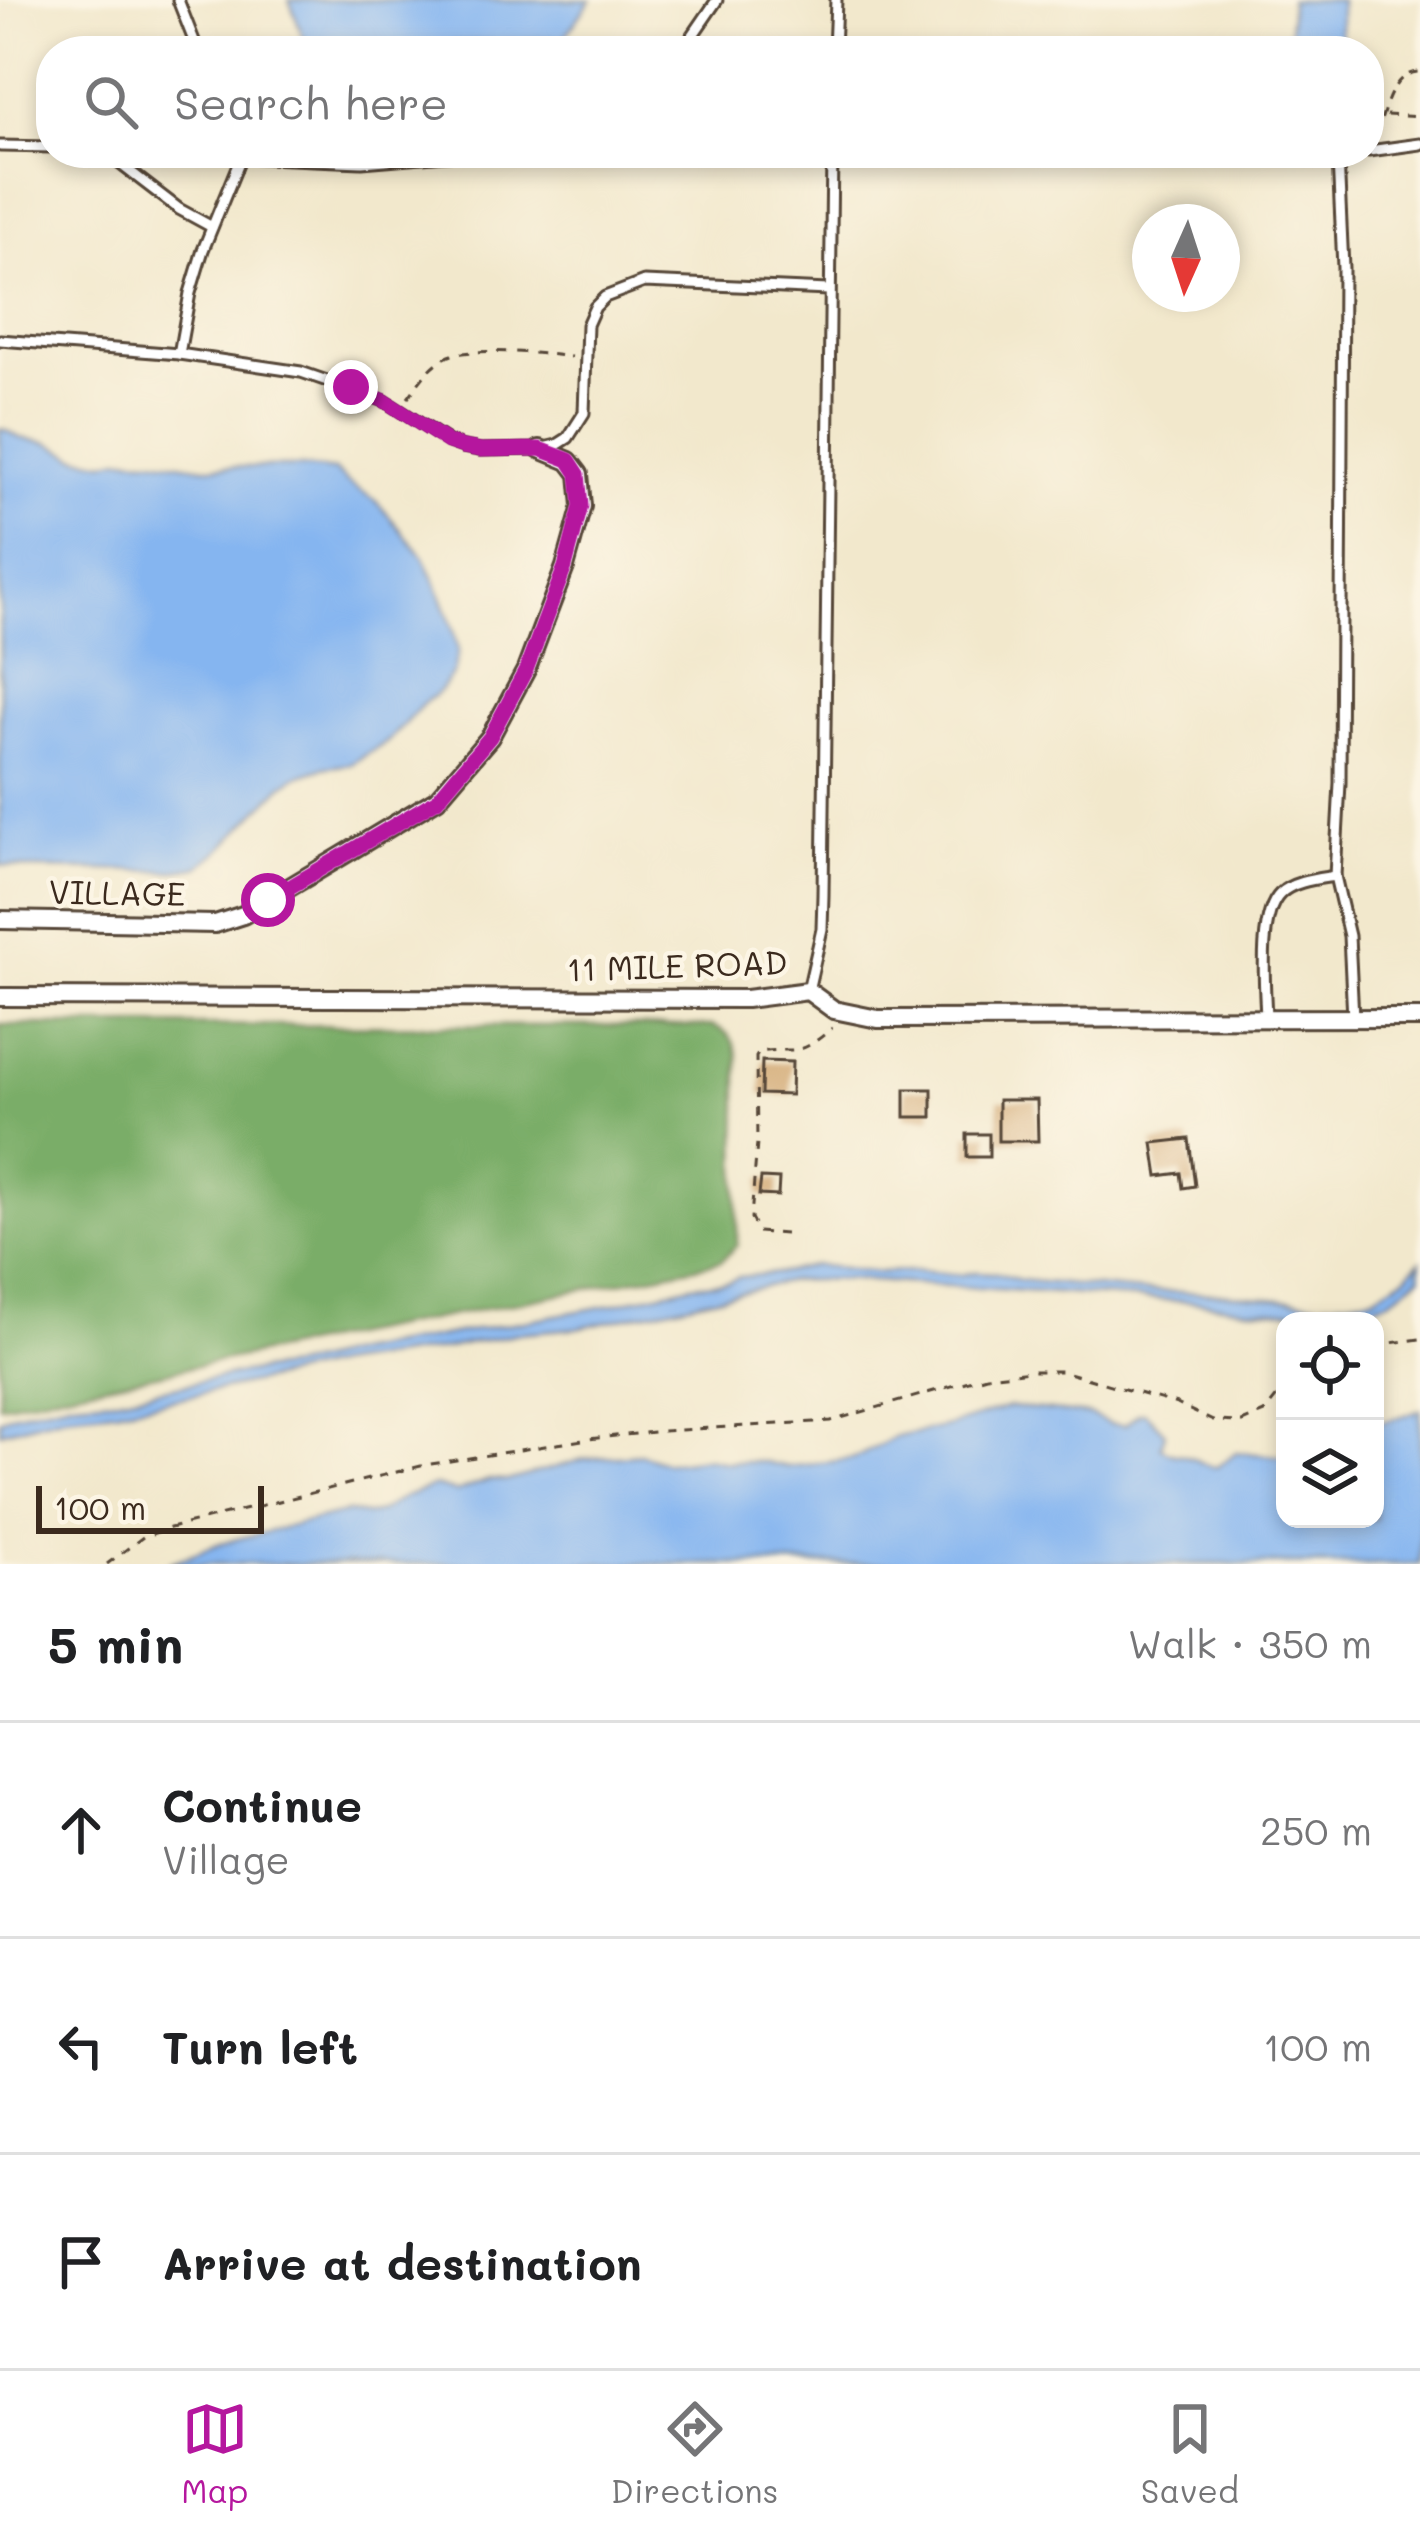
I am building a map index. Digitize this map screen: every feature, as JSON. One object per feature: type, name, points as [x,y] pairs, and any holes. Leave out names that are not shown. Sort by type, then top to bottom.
[{"type":"street","name":"VILLAGE","points":[[0,920],[215,925],[243,915],[437,800],[506,711],[565,567],[581,506],[578,474],[569,460],[540,449]]},
{"type":"street","name":"11 MILE ROAD","points":[[0,997],[746,999],[808,992],[847,1014],[878,1019],[1420,1018]]},
{"type":"lane","points":[[178,0],[192,36]]},
{"type":"lane","points":[[692,36],[717,0]]},
{"type":"lane","points":[[835,36],[836,0]]},
{"type":"lane","points":[[1384,150],[1420,145]]},
{"type":"lane","points":[[0,146],[36,147]]},
{"type":"lane","points":[[126,168],[179,209],[212,227]]},
{"type":"lane","points":[[179,354],[190,293],[235,168]]},
{"type":"lane","points":[[808,992],[824,896],[832,168]]},
{"type":"lane","points":[[1338,168],[1343,268],[1340,783],[1335,876],[1349,936],[1353,1018]]},
{"type":"lane","points":[[0,340],[179,354],[301,372],[385,401],[463,447],[540,449],[568,438],[584,413],[587,325],[605,297],[644,282],[828,290]]},
{"type":"lane","points":[[1265,1018],[1264,955],[1276,897],[1299,884],[1335,876]]},
{"type":"path","points":[[1420,72],[1408,72],[1397,80],[1384,115],[1420,117]]},
{"type":"path","points":[[399,410],[428,372],[455,353],[585,360]]},
{"type":"path","points":[[785,1234],[758,1232],[751,1218],[757,1143],[756,1057],[759,1052],[800,1051],[812,1046],[847,1014]]},
{"type":"path","points":[[1384,1344],[1420,1339]]},
{"type":"path","points":[[107,1564],[143,1537],[170,1528],[424,1466],[662,1431],[830,1421],[986,1376],[1061,1371],[1177,1404],[1213,1421],[1242,1422],[1264,1413],[1276,1398]]},
{"type":"green space","points":[[0,1025],[713,1026],[730,1037],[738,1057],[737,1245],[721,1261],[696,1267],[0,1405]]},
{"type":"water","points":[[289,0],[591,0],[565,36],[303,36]]},
{"type":"water","points":[[1290,0],[1340,0],[1340,36],[1289,36]]},
{"type":"water","points":[[0,429],[104,462],[153,459],[205,467],[335,471],[375,500],[423,556],[452,626],[458,651],[453,673],[387,742],[351,764],[295,777],[198,867],[170,871],[0,865]]},
{"type":"water","points":[[1420,1261],[1420,1276],[1390,1300],[1350,1312],[1247,1309],[843,1279],[790,1281],[577,1328],[519,1333],[336,1365],[115,1410],[64,1415],[0,1432],[0,1420],[11,1414],[69,1401],[118,1398],[293,1367],[691,1285],[814,1265],[879,1272],[998,1273],[1020,1280],[1324,1303],[1374,1296]]},
{"type":"water","points":[[1009,1407],[1090,1415],[1125,1425],[1145,1412],[1165,1433],[1164,1450],[1204,1464],[1218,1467],[1236,1452],[1276,1456],[1276,1528],[1384,1528],[1384,1422],[1420,1410],[1420,1564],[168,1564],[221,1543],[348,1512],[379,1512],[435,1486],[456,1492],[584,1459],[641,1454],[666,1463],[705,1458],[787,1467],[855,1458],[896,1437]]},
{"type":"building","points":[[762,1061],[792,1062],[791,1095],[761,1094]]},
{"type":"building","points":[[905,1089],[932,1089],[932,1117],[905,1117]]},
{"type":"building","points":[[998,1100],[1037,1100],[1038,1141],[998,1141]]},
{"type":"building","points":[[967,1134],[989,1134],[989,1157],[967,1157]]},
{"type":"building","points":[[1189,1139],[1195,1186],[1183,1188],[1181,1173],[1158,1176],[1153,1143]]},
{"type":"building","points":[[761,1178],[779,1179],[778,1196],[759,1195]]},
{"type":"route","points":[[268,900],[437,800],[490,737],[526,670],[565,567],[581,506],[578,474],[569,460],[540,449],[481,450],[448,442],[385,401],[351,387]]}]
